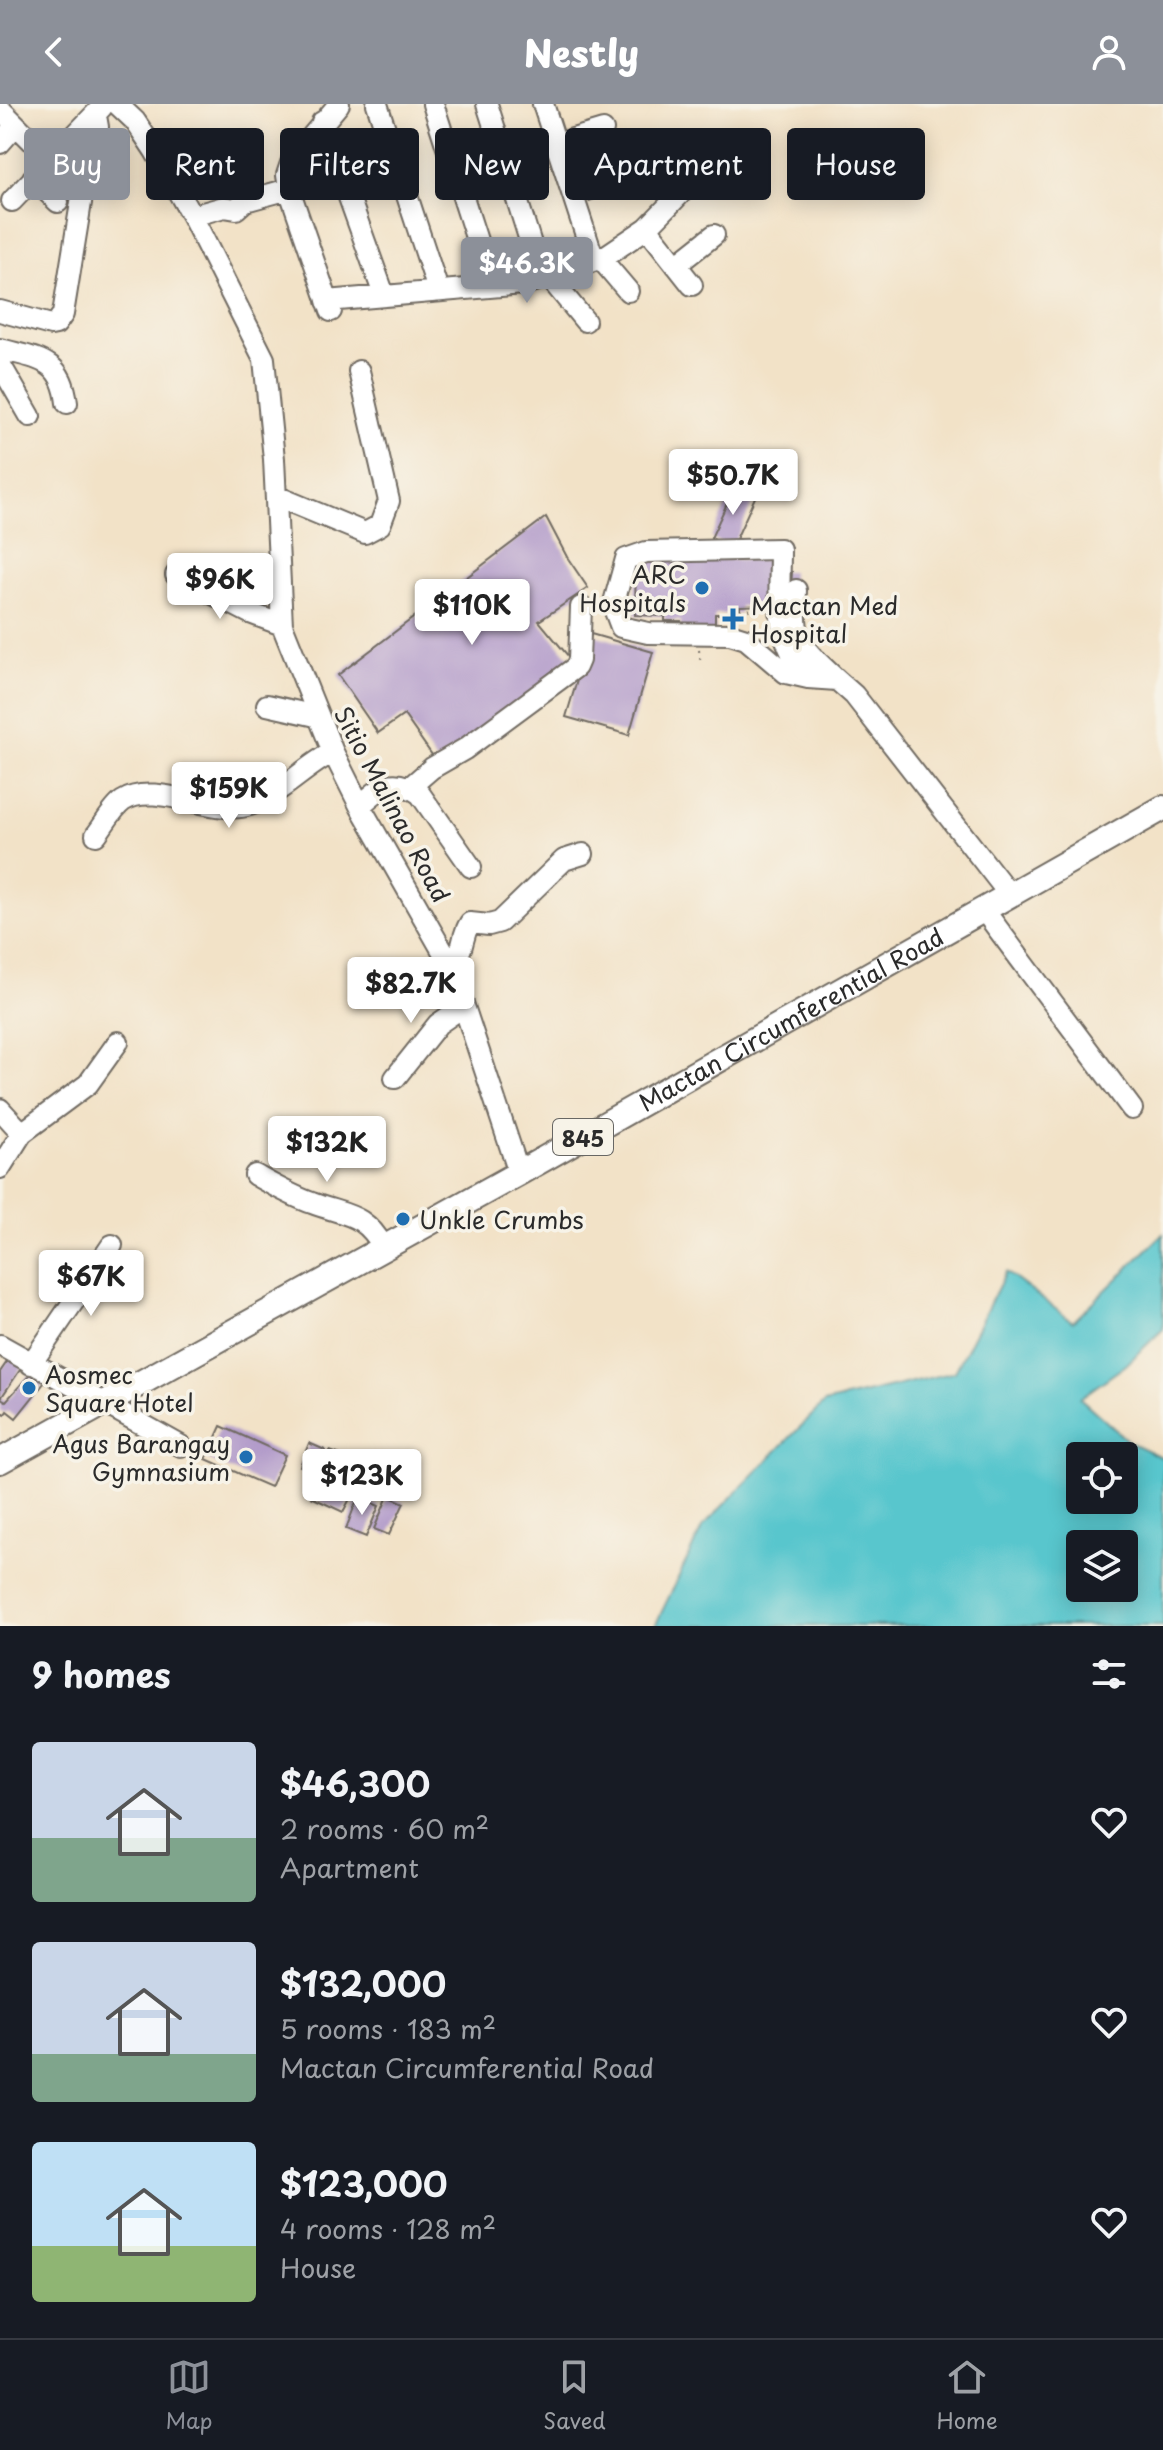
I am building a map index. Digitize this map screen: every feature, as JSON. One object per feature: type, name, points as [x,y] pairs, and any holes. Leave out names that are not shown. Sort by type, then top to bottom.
[{"type":"main road","name":"Mactan Circumferential Road","points":[[0,1461],[519,1173],[1163,808]]},
{"type":"street","name":"Sitio Malinao Road","points":[[117,104],[135,121],[192,216],[264,359],[276,496],[282,625],[333,752],[360,806],[450,964],[519,1173]]},
{"type":"street","points":[[317,128],[339,104]]},
{"type":"street","points":[[377,104],[438,290]]},
{"type":"street","points":[[433,104],[491,284]]},
{"type":"street","points":[[487,104],[546,278],[585,321]]},
{"type":"street","points":[[543,104],[565,171]]},
{"type":"street","points":[[0,109],[24,133]]},
{"type":"street","points":[[82,128],[100,110]]},
{"type":"street","points":[[0,311],[51,325],[56,324],[63,314],[84,184],[100,110]]},
{"type":"street","points":[[322,122],[384,295]]},
{"type":"street","points":[[0,143],[16,125]]},
{"type":"street","points":[[556,144],[565,141]]},
{"type":"street","points":[[12,201],[24,188]]},
{"type":"street","points":[[192,216],[224,207],[236,209],[245,201],[280,191]]},
{"type":"street","points":[[293,200],[329,307],[384,295],[491,284],[523,284],[546,278],[597,259],[647,228],[674,200]]},
{"type":"street","points":[[575,200],[597,259],[628,291]]},
{"type":"street","points":[[647,228],[692,285]]},
{"type":"street","points":[[676,265],[714,235]]},
{"type":"street","points":[[0,349],[54,367],[65,384],[67,403]]},
{"type":"street","points":[[0,364],[30,416]]},
{"type":"street","points":[[276,496],[365,533],[380,525],[389,501],[359,371]]},
{"type":"street","points":[[808,678],[792,659],[780,622],[780,549],[646,552],[626,559],[613,606],[621,627],[648,633],[730,634],[746,639],[786,673],[808,678],[837,680]]},
{"type":"street","points":[[176,575],[250,613],[282,625]]},
{"type":"street","points":[[796,590],[794,626],[803,648],[854,695],[1009,894]]},
{"type":"street","points":[[410,787],[432,768],[465,749],[576,667],[579,660],[581,607]]},
{"type":"street","points":[[267,705],[316,716]]},
{"type":"street","points":[[96,835],[123,801],[143,795],[199,801],[222,808],[248,806],[273,794],[311,764],[333,752]]},
{"type":"street","points":[[360,806],[379,788],[389,784],[410,787],[420,794],[471,867]]},
{"type":"street","points":[[450,964],[463,951],[465,931],[470,923],[489,925],[500,922],[564,860],[583,854]]},
{"type":"street","points":[[983,909],[1132,1109]]},
{"type":"street","points":[[395,1078],[438,1024],[464,1006]]},
{"type":"street","points":[[0,1168],[22,1133],[88,1084],[118,1042]]},
{"type":"street","points":[[0,1109],[22,1133]]},
{"type":"street","points":[[255,1175],[313,1204],[351,1214],[375,1231],[384,1248]]},
{"type":"street","points":[[31,1364],[112,1245]]},
{"type":"street","points":[[0,1345],[181,1446]]},
{"type":"path","points":[[740,610],[773,609]]},
{"type":"path","points":[[700,654],[701,665]]},
{"type":"water","points":[[1163,1234],[1163,1329],[1126,1365],[1080,1398],[1129,1442],[1066,1442],[1066,1514],[1138,1514],[1138,1446],[1163,1458],[1163,1626],[655,1626],[703,1526],[824,1403],[955,1372],[1006,1272],[1073,1322]]},
{"type":"building","points":[[735,486],[756,495],[732,548],[711,538]]},
{"type":"building","points":[[546,517],[588,588],[539,621],[574,663],[437,762],[404,715],[378,733],[338,675]]},
{"type":"building","name":"ARC Hospitals","points":[[636,558],[770,560],[769,571],[792,572],[790,604],[740,606],[740,614],[715,614],[715,644],[680,643],[681,621],[665,621],[665,616],[635,615]]},
{"type":"building","points":[[591,634],[653,652],[629,735],[566,717]]},
{"type":"building","name":"Aosmec Square Hotel","points":[[11,1356],[24,1364],[1,1398],[6,1401],[34,1370],[48,1378],[16,1418],[7,1411],[5,1414],[0,1411],[0,1372]]},
{"type":"building","name":"Agus Barangay Gymnasium","points":[[221,1426],[285,1455],[270,1487],[206,1459]]},
{"type":"building","points":[[309,1443],[325,1450],[316,1472],[300,1466]]},
{"type":"building","points":[[330,1451],[395,1476],[386,1498],[321,1473]]},
{"type":"building","points":[[319,1481],[351,1497],[343,1512],[311,1497]]},
{"type":"building","points":[[388,1496],[404,1503],[389,1535],[374,1529]]},
{"type":"building","points":[[358,1497],[379,1506],[366,1537],[346,1529]]},
{"type":"place","name":"ARC Hospitals","points":[[702,588]]},
{"type":"place","name":"Mactan Med Hospital","points":[[733,619]]},
{"type":"place","name":"Unkle Crumbs","points":[[403,1219]]},
{"type":"place","name":"Aosmec Square Hotel","points":[[29,1388]]},
{"type":"place","name":"Agus Barangay Gymnasium","points":[[246,1457]]}]
